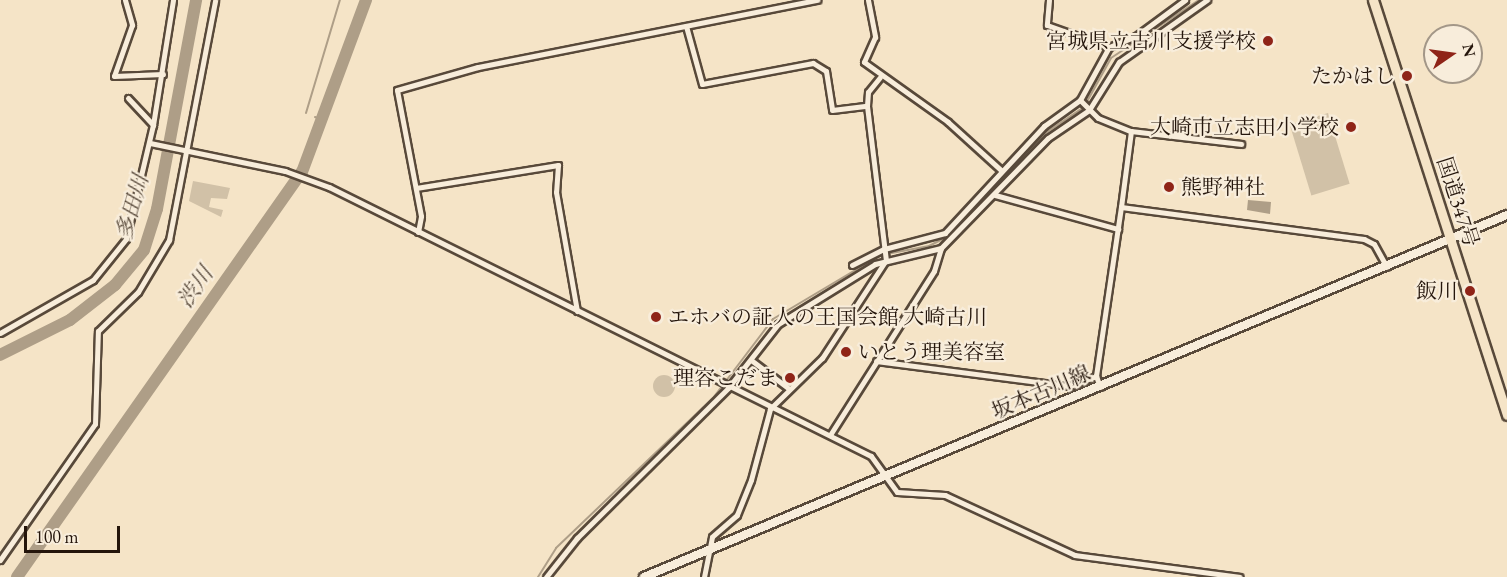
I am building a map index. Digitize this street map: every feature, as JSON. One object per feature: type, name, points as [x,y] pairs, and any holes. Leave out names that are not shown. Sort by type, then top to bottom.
[{"type":"highway","name":"国道347号","points":[[1373,0],[1507,415]]},
{"type":"main road","name":"坂本古川線","points":[[644,577],[1387,268],[1507,215]]},
{"type":"street","points":[[126,0],[132,25],[114,76],[163,74]]},
{"type":"street","points":[[0,333],[78,292],[117,253],[135,216],[152,144],[153,124],[163,74],[173,0]]},
{"type":"street","points":[[0,560],[95,423],[98,331],[138,292],[160,259],[187,150],[215,0]]},
{"type":"street","points":[[418,232],[421,216],[397,90],[478,67],[817,0]]},
{"type":"street","points":[[868,0],[875,37],[864,62],[880,77],[929,108],[1001,170]]},
{"type":"street","points":[[1049,0],[1047,25],[1109,47]]},
{"type":"street","points":[[852,265],[945,233],[1044,126],[1081,101],[1109,47],[1136,36],[1185,0]]},
{"type":"street","points":[[830,435],[934,271],[941,248],[1048,138],[1088,109],[1119,62],[1207,0]]},
{"type":"street","points":[[686,26],[702,84],[813,63],[826,71],[832,110],[867,106]]},
{"type":"street","points":[[704,577],[716,531],[737,515],[770,409],[832,345],[885,255],[867,106],[868,92],[880,77]]},
{"type":"street","points":[[128,98],[153,124]]},
{"type":"street","points":[[1081,101],[1088,109],[1131,131],[1241,144]]},
{"type":"street","points":[[1100,387],[1096,376],[1131,131]]},
{"type":"street","points":[[152,144],[287,171],[313,181],[770,409],[871,456],[897,492],[945,495],[1075,555],[1240,577]]},
{"type":"street","points":[[416,188],[558,165],[556,192],[577,311]]},
{"type":"street","points":[[988,186],[995,193],[1118,229]]},
{"type":"street","points":[[1121,207],[1364,239],[1379,250],[1387,268]]},
{"type":"street","points":[[546,577],[577,538],[752,360],[778,324],[885,255],[941,248]]},
{"type":"street","points":[[752,360],[788,388]]},
{"type":"street","points":[[876,361],[1069,386],[1096,376]]},
{"type":"shaded area","points":[[1328,113],[1350,184],[1311,195],[1290,125]]},
{"type":"shaded area","points":[[193,181],[230,188],[227,199],[211,198],[209,207],[223,210],[221,217],[189,201]]},
{"type":"shaded area","points":[[1248,200],[1271,202],[1270,214],[1247,210]]},
{"type":"shaded area","points":[[664,375],[672,378],[675,386],[672,394],[664,397],[656,394],[653,386],[656,378]]},
{"type":"waterway","name":"多田川","points":[[0,355],[70,320],[115,285],[144,250],[157,209],[196,0]]},
{"type":"waterway","points":[[306,113],[340,0]]},
{"type":"waterway","name":"渋川","points":[[17,577],[302,172],[366,0]]},
{"type":"waterway","points":[[972,213],[1047,132],[1084,107],[1111,58],[1199,0]]},
{"type":"waterway","name":"渋川","points":[[315,117],[323,120]]},
{"type":"waterway","points":[[538,577],[556,548],[713,398],[773,319],[881,255],[929,246],[949,236]]},
{"type":"place","name":"宮城県立古川支援学校","points":[[1268,41]]},
{"type":"place","name":"たかはし","points":[[1407,76]]},
{"type":"place","name":"大崎市立志田小学校","points":[[1351,127]]},
{"type":"place","name":"熊野神社","points":[[1169,187]]},
{"type":"place","name":"飯川","points":[[1470,291]]},
{"type":"place","name":"エホバの証人の王国会館 大崎古川","points":[[656,317]]},
{"type":"place","name":"いとう理美容室","points":[[846,352]]},
{"type":"place","name":"理容こだま","points":[[790,378]]}]
